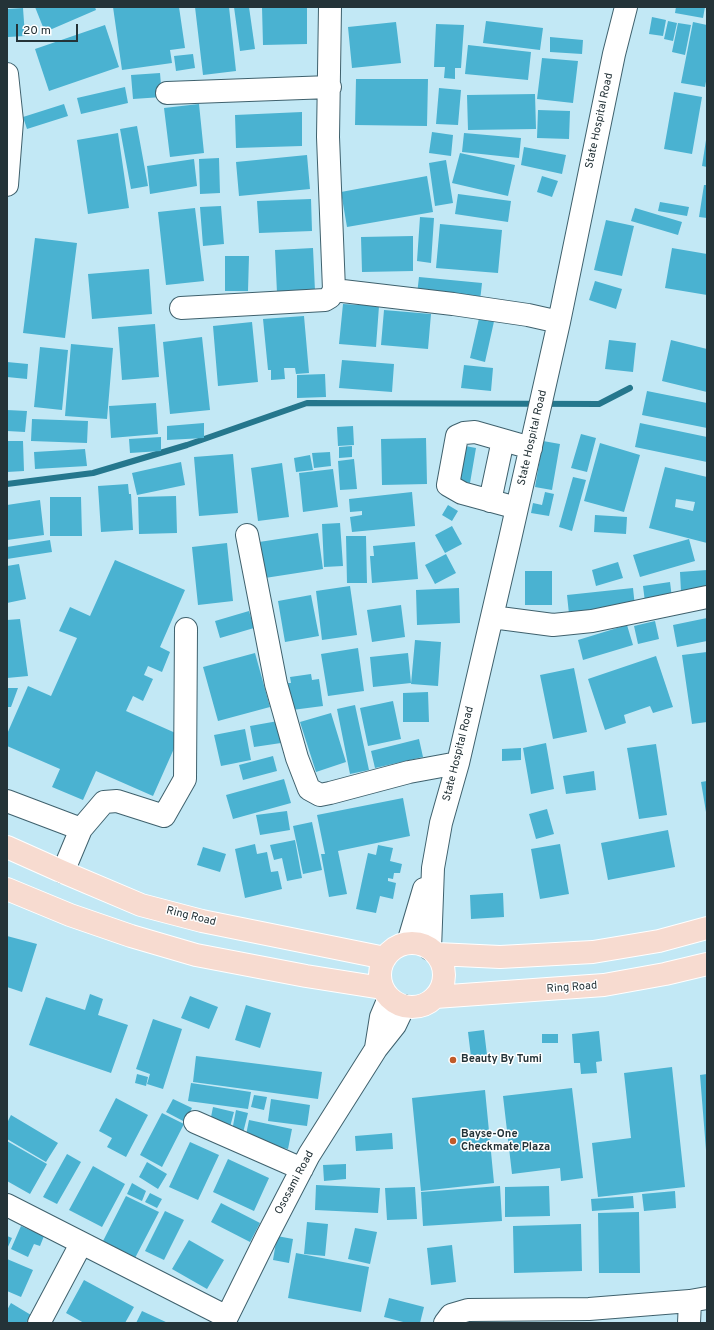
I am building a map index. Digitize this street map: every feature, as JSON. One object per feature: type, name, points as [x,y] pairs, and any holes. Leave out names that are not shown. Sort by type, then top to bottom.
[{"type":"main road","name":"Ring Road","points":[[7,846],[63,872],[142,905],[210,922],[385,958]]},
{"type":"main road","points":[[7,889],[70,915],[131,936],[196,955],[306,976],[392,997],[415,1007],[426,1004],[435,997],[441,987],[444,976],[442,965],[434,952]]},
{"type":"main road","points":[[392,997],[380,972],[385,958],[395,948],[408,943],[420,944],[434,952],[500,957],[593,952],[659,940],[707,928]]},
{"type":"main road","name":"Ring Road","points":[[435,997],[604,985],[665,974],[707,964]]},
{"type":"street","points":[[181,308],[325,300],[330,297],[334,290],[328,137],[330,87],[330,7]]},
{"type":"street","name":"State Hospital Road","points":[[433,868],[442,823],[458,764],[531,448],[559,322],[614,54],[626,7]]},
{"type":"street","points":[[7,74],[12,121],[7,186]]},
{"type":"street","points":[[167,93],[330,87]]},
{"type":"street","points":[[334,290],[528,315],[559,322]]},
{"type":"street","points":[[517,508],[455,490],[447,483],[457,436],[475,432],[531,448]]},
{"type":"street","points":[[490,501],[503,440]]},
{"type":"street","points":[[247,535],[276,684],[297,758],[309,789],[320,795],[409,772],[458,764]]},
{"type":"street","points":[[492,617],[553,625],[592,621],[707,596]]},
{"type":"street","points":[[63,872],[81,829],[104,802],[117,801],[164,816],[185,779],[186,629]]},
{"type":"street","points":[[7,801],[81,829]]},
{"type":"street","points":[[408,943],[421,896],[433,868]]},
{"type":"street","points":[[433,868],[434,952]]},
{"type":"street","name":"Ososami Road","points":[[225,1320],[302,1169],[376,1049],[381,1017],[392,997]]},
{"type":"street","points":[[195,1122],[302,1169]]},
{"type":"street","points":[[7,1205],[225,1320]]},
{"type":"street","points":[[38,1323],[81,1244]]},
{"type":"street","points":[[445,1323],[451,1315],[468,1310],[589,1309],[699,1299],[689,1323]]},
{"type":"building","points":[[35,7],[95,7],[96,10],[45,32]]},
{"type":"building","points":[[113,7],[179,7],[185,48],[170,50],[172,63],[122,70]]},
{"type":"building","points":[[195,7],[229,7],[236,71],[203,75]]},
{"type":"building","points":[[234,7],[249,7],[255,49],[240,51]]},
{"type":"building","points":[[262,7],[307,7],[307,44],[263,45]]},
{"type":"building","points":[[676,7],[705,7],[703,18],[675,13]]},
{"type":"building","points":[[23,8],[25,36],[8,37],[7,9]]},
{"type":"building","points":[[652,17],[666,20],[663,36],[649,34]]},
{"type":"building","points":[[486,21],[543,28],[540,50],[483,43]]},
{"type":"building","points":[[668,21],[677,23],[673,41],[664,39]]},
{"type":"building","points":[[396,22],[401,63],[352,68],[348,27]]},
{"type":"building","points":[[693,22],[707,25],[707,76],[705,87],[681,83]]},
{"type":"building","points":[[678,23],[691,25],[685,55],[672,52]]},
{"type":"building","points":[[436,24],[464,25],[461,68],[455,68],[455,79],[444,78],[445,67],[434,67]]},
{"type":"building","points":[[105,25],[119,67],[49,91],[35,49]]},
{"type":"building","points":[[550,37],[583,40],[582,54],[550,52]]},
{"type":"building","points":[[468,45],[531,52],[528,80],[465,74]]},
{"type":"building","points":[[193,54],[195,68],[176,71],[174,56]]},
{"type":"building","points":[[542,58],[578,61],[573,103],[537,99]]},
{"type":"building","points":[[160,73],[162,97],[133,99],[131,75]]},
{"type":"building","points":[[356,79],[428,79],[427,126],[355,125]]},
{"type":"building","points":[[125,87],[128,103],[81,114],[77,98]]},
{"type":"building","points":[[439,88],[461,90],[458,125],[436,124]]},
{"type":"building","points":[[674,92],[702,97],[692,154],[664,149]]},
{"type":"building","points":[[535,94],[536,129],[468,130],[467,95]]},
{"type":"building","points":[[64,104],[68,116],[27,129],[23,117]]},
{"type":"building","points":[[199,104],[204,153],[170,157],[164,108]]},
{"type":"building","points":[[538,110],[570,111],[569,139],[537,138]]},
{"type":"building","points":[[302,112],[302,146],[236,148],[235,115]]},
{"type":"building","points":[[137,126],[148,186],[131,189],[120,129]]},
{"type":"building","points":[[432,132],[453,135],[451,156],[429,153]]},
{"type":"building","points":[[118,133],[129,208],[88,214],[77,140]]},
{"type":"building","points":[[464,133],[521,138],[519,158],[462,152]]},
{"type":"building","points":[[707,140],[707,167],[702,166]]},
{"type":"building","points":[[524,147],[566,155],[562,174],[521,165]]},
{"type":"building","points":[[460,153],[515,165],[508,196],[452,183]]},
{"type":"building","points":[[307,155],[310,189],[239,196],[236,162]]},
{"type":"building","points":[[219,158],[220,193],[200,194],[199,159]]},
{"type":"building","points":[[194,159],[197,186],[150,194],[147,166]]},
{"type":"building","points":[[446,160],[453,203],[435,206],[429,163]]},
{"type":"building","points":[[427,176],[433,212],[347,227],[341,192]]},
{"type":"building","points":[[542,176],[558,181],[552,197],[537,192]]},
{"type":"building","points":[[704,185],[707,185],[707,218],[699,217]]},
{"type":"building","points":[[458,194],[511,201],[508,222],[455,214]]},
{"type":"building","points":[[311,199],[312,231],[259,233],[257,201]]},
{"type":"building","points":[[660,202],[689,207],[687,216],[658,211]]},
{"type":"building","points":[[221,206],[224,244],[203,246],[200,207]]},
{"type":"building","points":[[195,208],[204,281],[166,285],[158,212]]},
{"type":"building","points":[[635,208],[682,222],[678,235],[631,221]]},
{"type":"building","points":[[420,217],[434,218],[431,263],[417,261]]},
{"type":"building","points":[[606,220],[634,226],[622,276],[594,270]]},
{"type":"building","points":[[440,224],[502,230],[498,273],[436,268]]},
{"type":"building","points":[[413,236],[413,271],[362,272],[361,237]]},
{"type":"building","points":[[35,238],[77,243],[65,338],[23,333]]},
{"type":"building","points":[[313,248],[315,291],[277,293],[275,250]]},
{"type":"building","points":[[672,248],[707,254],[707,295],[665,288]]},
{"type":"building","points":[[225,256],[249,256],[248,291],[225,291]]},
{"type":"building","points":[[149,269],[152,314],[92,319],[88,274]]},
{"type":"building","points":[[419,277],[482,283],[480,301],[417,294]]},
{"type":"building","points":[[595,281],[622,289],[616,309],[589,300]]},
{"type":"building","points":[[360,295],[374,296],[373,306],[379,306],[376,347],[339,344],[343,304],[360,305]]},
{"type":"building","points":[[384,310],[431,314],[428,349],[381,345]]},
{"type":"building","points":[[480,314],[495,317],[485,362],[470,358]]},
{"type":"building","points":[[304,316],[309,373],[296,374],[295,368],[284,368],[285,379],[271,380],[271,370],[268,370],[263,319]]},
{"type":"building","points":[[252,322],[258,382],[218,386],[213,326]]},
{"type":"building","points":[[155,324],[159,377],[122,380],[118,327]]},
{"type":"building","points":[[202,337],[210,410],[170,414],[163,342]]},
{"type":"building","points":[[609,340],[636,343],[633,372],[605,369]]},
{"type":"building","points":[[671,340],[707,349],[707,392],[662,381]]},
{"type":"building","points":[[71,344],[113,348],[107,419],[65,416]]},
{"type":"building","points":[[40,347],[68,350],[62,410],[34,407]]},
{"type":"building","points":[[342,360],[394,364],[392,392],[339,388]]},
{"type":"building","points":[[7,362],[28,364],[27,379],[7,377]]},
{"type":"building","points":[[464,365],[493,368],[491,391],[461,388]]},
{"type":"building","points":[[325,374],[326,397],[297,398],[297,375]]},
{"type":"building","points":[[647,391],[707,403],[707,428],[642,415]]},
{"type":"building","points":[[156,403],[158,434],[111,438],[109,406]]},
{"type":"building","points":[[7,410],[27,411],[25,432],[7,431]]},
{"type":"building","points":[[32,419],[88,421],[87,443],[31,441]]},
{"type":"building","points":[[204,423],[204,438],[167,440],[167,426]]},
{"type":"building","points":[[640,423],[707,437],[707,462],[635,447]]},
{"type":"building","points":[[353,426],[354,445],[338,446],[337,427]]},
{"type":"building","points":[[581,434],[596,438],[587,472],[571,468]]},
{"type":"building","points":[[161,437],[161,451],[130,453],[129,439]]},
{"type":"building","points":[[426,438],[427,484],[382,485],[381,439]]},
{"type":"building","points":[[7,441],[23,441],[24,471],[7,472]]},
{"type":"building","points":[[543,441],[560,444],[552,490],[535,487]]},
{"type":"building","points":[[600,443],[640,455],[624,512],[584,501]]},
{"type":"building","points":[[460,445],[476,448],[470,483],[454,480]]},
{"type":"building","points":[[352,446],[352,457],[339,458],[339,447]]},
{"type":"building","points":[[85,449],[87,466],[35,469],[34,452]]},
{"type":"building","points":[[330,452],[331,466],[314,468],[312,453]]},
{"type":"building","points":[[233,454],[238,513],[199,516],[194,457]]},
{"type":"building","points":[[310,455],[313,470],[296,472],[294,458]]},
{"type":"building","points":[[354,459],[357,489],[340,490],[338,461]]},
{"type":"building","points":[[181,462],[185,485],[137,495],[132,473]]},
{"type":"building","points":[[282,463],[289,517],[258,521],[251,468]]},
{"type":"building","points":[[665,467],[707,477],[707,543],[649,528]],"holes":[[[676,499],[695,502],[693,511],[675,507]]]},
{"type":"building","points":[[333,469],[338,507],[303,512],[299,473]]},
{"type":"building","points":[[573,477],[586,480],[572,531],[559,527]]},
{"type":"building","points":[[128,484],[129,494],[131,494],[133,530],[101,532],[98,486]]},
{"type":"building","points":[[412,492],[415,526],[352,532],[350,517],[362,515],[362,511],[350,512],[349,499]]},
{"type":"building","points":[[545,492],[554,494],[549,516],[531,513],[533,503],[542,505]]},
{"type":"building","points":[[176,496],[177,533],[139,534],[138,497]]},
{"type":"building","points":[[50,497],[81,497],[82,536],[50,536]]},
{"type":"building","points":[[40,500],[44,535],[7,540],[7,505]]},
{"type":"building","points":[[448,505],[458,511],[452,521],[442,515]]},
{"type":"building","points":[[595,515],[627,517],[626,534],[594,532]]},
{"type":"building","points":[[340,523],[343,566],[324,567],[322,524]]},
{"type":"building","points":[[452,526],[462,544],[445,553],[435,535]]},
{"type":"building","points":[[318,533],[323,569],[265,578],[259,542]]},
{"type":"building","points":[[346,536],[366,536],[367,583],[347,583]]},
{"type":"building","points":[[689,539],[695,561],[640,577],[633,555]]},
{"type":"building","points":[[50,540],[52,552],[7,559],[7,547]]},
{"type":"building","points":[[415,542],[418,579],[372,583],[370,556],[374,556],[373,546]]},
{"type":"building","points":[[227,543],[233,601],[198,605],[192,547]]},
{"type":"building","points":[[446,554],[456,573],[435,584],[425,565]]},
{"type":"building","points":[[115,560],[185,590],[160,647],[170,652],[162,672],[148,666],[144,675],[153,679],[143,701],[133,696],[126,711],[180,735],[153,796],[96,771],[83,800],[52,787],[60,769],[7,746],[7,734],[28,686],[51,696],[77,638],[59,631],[70,607],[90,616]]},
{"type":"building","points":[[618,562],[623,578],[596,586],[592,570]]},
{"type":"building","points":[[19,564],[26,599],[7,603],[7,566]]},
{"type":"building","points":[[707,570],[707,590],[681,592],[680,572]]},
{"type":"building","points":[[525,571],[552,571],[552,605],[525,605]]},
{"type":"building","points":[[670,582],[672,598],[645,602],[643,586]]},
{"type":"building","points":[[350,586],[357,635],[322,640],[316,591]]},
{"type":"building","points":[[459,588],[460,623],[417,625],[416,590]]},
{"type":"building","points":[[633,588],[635,607],[569,614],[567,595]]},
{"type":"building","points":[[311,595],[319,636],[285,642],[278,601]]},
{"type":"building","points":[[401,605],[405,637],[372,642],[367,610]]},
{"type":"building","points":[[249,611],[254,628],[220,638],[215,621]]},
{"type":"building","points":[[707,618],[707,641],[677,647],[673,625]]},
{"type":"building","points":[[20,619],[28,676],[7,678],[7,620]]},
{"type":"building","points":[[655,621],[659,639],[638,644],[634,626]]},
{"type":"building","points":[[627,625],[633,645],[583,660],[578,640]]},
{"type":"building","points":[[415,640],[441,642],[438,686],[411,684]]},
{"type":"building","points":[[358,648],[364,691],[328,696],[321,654]]},
{"type":"building","points":[[707,652],[707,722],[692,724],[682,655]]},
{"type":"building","points":[[255,653],[270,707],[218,721],[203,667]]},
{"type":"building","points":[[408,653],[411,683],[373,687],[370,657]]},
{"type":"building","points":[[656,656],[673,707],[653,713],[650,706],[624,715],[626,723],[605,730],[588,679]]},
{"type":"building","points":[[574,668],[587,732],[553,739],[540,675]]},
{"type":"building","points":[[311,674],[312,680],[319,679],[323,706],[292,710],[288,683],[291,683],[290,677]]},
{"type":"building","points":[[7,688],[18,688],[11,707],[7,707]]},
{"type":"building","points":[[428,692],[429,722],[403,722],[403,693]]},
{"type":"building","points":[[393,701],[401,739],[368,746],[360,708]]},
{"type":"building","points":[[355,705],[369,770],[350,774],[337,709]]},
{"type":"building","points":[[331,713],[346,762],[316,772],[300,722]]},
{"type":"building","points":[[278,721],[281,743],[254,747],[250,726]]},
{"type":"building","points":[[245,729],[251,760],[221,766],[214,735]]},
{"type":"building","points":[[419,739],[423,757],[375,768],[371,751]]},
{"type":"building","points":[[546,743],[554,789],[531,794],[523,748]]},
{"type":"building","points":[[656,744],[667,815],[639,819],[627,748]]},
{"type":"building","points":[[521,748],[521,760],[502,761],[502,749]]},
{"type":"building","points":[[273,756],[277,771],[243,780],[239,765]]},
{"type":"building","points":[[594,771],[596,790],[566,794],[563,776]]},
{"type":"building","points":[[284,779],[291,803],[233,819],[226,795]]},
{"type":"building","points":[[707,781],[707,812],[706,812],[701,782]]},
{"type":"building","points":[[403,798],[410,836],[338,851],[347,894],[329,897],[321,854],[325,854],[317,815]]},
{"type":"building","points":[[547,809],[554,834],[536,839],[529,814]]},
{"type":"building","points":[[287,811],[290,830],[260,835],[256,815]]},
{"type":"building","points":[[312,822],[322,870],[303,874],[293,826]]},
{"type":"building","points":[[668,830],[675,867],[608,880],[601,843]]},
{"type":"building","points":[[295,840],[302,878],[287,881],[282,858],[274,860],[270,845]]},
{"type":"building","points":[[255,844],[257,854],[267,852],[271,872],[278,871],[282,889],[245,898],[235,849]]},
{"type":"building","points":[[560,844],[569,894],[540,899],[531,849]]},
{"type":"building","points":[[378,845],[393,848],[390,861],[402,864],[400,873],[394,873],[393,879],[388,878],[388,881],[396,883],[393,899],[380,896],[376,913],[356,909],[368,853],[376,855]]},
{"type":"building","points":[[203,847],[226,854],[220,872],[197,865]]},
{"type":"building","points":[[503,893],[504,917],[471,919],[470,895]]},
{"type":"building","points":[[7,936],[37,944],[22,992],[7,987]]},
{"type":"building","points":[[90,994],[103,999],[98,1015],[128,1025],[111,1073],[29,1045],[46,997],[85,1010]]},
{"type":"building","points":[[190,996],[218,1007],[209,1029],[181,1018]]},
{"type":"building","points":[[246,1005],[271,1013],[260,1048],[235,1040]]},
{"type":"building","points":[[153,1019],[182,1029],[163,1089],[147,1084],[150,1074],[136,1069]]},
{"type":"building","points":[[484,1030],[487,1055],[471,1057],[468,1032]]},
{"type":"building","points":[[599,1031],[602,1061],[596,1062],[597,1073],[581,1074],[580,1063],[574,1063],[572,1034]]},
{"type":"building","points":[[542,1034],[558,1034],[558,1043],[542,1043]]},
{"type":"building","points":[[196,1056],[322,1072],[318,1099],[193,1082]]},
{"type":"building","points":[[672,1067],[685,1187],[598,1197],[592,1143],[631,1138],[624,1073]]},
{"type":"building","points":[[137,1074],[148,1077],[146,1086],[135,1083]]},
{"type":"building","points":[[707,1074],[707,1149],[706,1150],[700,1075]]},
{"type":"building","points":[[191,1083],[251,1092],[248,1109],[188,1101]]},
{"type":"building","points":[[572,1088],[583,1178],[561,1181],[560,1168],[512,1174],[503,1096]]},
{"type":"building","name":"Bayse-One Checkmate Plaza","points":[[485,1090],[494,1183],[421,1191],[412,1098]]},
{"type":"building","points":[[254,1095],[267,1097],[264,1110],[251,1107]]},
{"type":"building","points":[[116,1098],[148,1115],[126,1157],[107,1147],[112,1138],[99,1131]]},
{"type":"building","points":[[173,1099],[192,1108],[185,1122],[166,1112]]},
{"type":"building","points":[[271,1099],[310,1105],[307,1126],[268,1121]]},
{"type":"building","points":[[213,1107],[234,1112],[230,1127],[210,1122]]},
{"type":"building","points":[[236,1110],[248,1113],[243,1133],[232,1131]]},
{"type":"building","points":[[162,1113],[184,1124],[162,1167],[140,1155]]},
{"type":"building","points":[[11,1115],[58,1143],[46,1162],[7,1139],[7,1123]]},
{"type":"building","points":[[249,1120],[292,1129],[288,1149],[245,1140]]},
{"type":"building","points":[[392,1133],[393,1149],[356,1151],[355,1136]]},
{"type":"building","points":[[7,1141],[47,1164],[30,1194],[7,1181]]},
{"type":"building","points":[[190,1142],[219,1155],[198,1200],[169,1187]]},
{"type":"building","points":[[67,1154],[81,1162],[57,1204],[43,1197]]},
{"type":"building","points":[[228,1159],[269,1178],[254,1211],[213,1192]]},
{"type":"building","points":[[147,1162],[167,1174],[158,1189],[139,1177]]},
{"type":"building","points":[[346,1164],[346,1179],[324,1181],[323,1165]]},
{"type":"building","points":[[93,1166],[125,1184],[102,1227],[69,1210]]},
{"type":"building","points":[[132,1183],[146,1191],[142,1201],[127,1194]]},
{"type":"building","points":[[316,1185],[380,1188],[378,1213],[315,1210]]},
{"type":"building","points":[[500,1186],[502,1221],[423,1226],[421,1192]]},
{"type":"building","points":[[549,1186],[550,1216],[505,1217],[505,1187]]},
{"type":"building","points":[[415,1187],[417,1219],[387,1220],[385,1188]]},
{"type":"building","points":[[675,1191],[676,1208],[644,1211],[642,1194]]},
{"type":"building","points":[[150,1193],[162,1199],[157,1208],[145,1202]]},
{"type":"building","points":[[126,1196],[159,1212],[135,1258],[103,1241]]},
{"type":"building","points":[[633,1196],[634,1208],[592,1211],[591,1199]]},
{"type":"building","points":[[221,1203],[260,1223],[250,1242],[211,1222]]},
{"type":"building","points":[[165,1211],[184,1220],[164,1260],[145,1251]]},
{"type":"building","points":[[639,1212],[640,1273],[599,1273],[598,1213]]},
{"type":"building","points":[[307,1222],[328,1224],[325,1256],[304,1254]]},
{"type":"building","points":[[581,1224],[582,1271],[514,1273],[513,1226]]},
{"type":"building","points":[[21,1226],[44,1236],[40,1246],[34,1244],[28,1257],[11,1249]]},
{"type":"building","points":[[355,1228],[377,1232],[370,1264],[348,1259]]},
{"type":"building","points":[[7,1236],[12,1238],[7,1249]]},
{"type":"building","points":[[277,1236],[293,1239],[289,1263],[273,1260]]},
{"type":"building","points":[[189,1240],[224,1260],[207,1289],[172,1269]]},
{"type":"building","points":[[452,1245],[456,1282],[431,1285],[427,1248]]},
{"type":"building","points":[[296,1253],[369,1267],[361,1312],[288,1298]]},
{"type":"building","points":[[7,1259],[33,1270],[21,1297],[7,1291]]},
{"type":"building","points":[[84,1280],[134,1307],[125,1323],[84,1323],[66,1313]]},
{"type":"building","points":[[389,1298],[424,1307],[420,1323],[407,1323],[384,1317]]},
{"type":"building","points":[[11,1303],[31,1315],[26,1323],[7,1323],[7,1310]]},
{"type":"building","points":[[142,1311],[168,1323],[136,1323]]},
{"type":"waterway","points":[[7,484],[93,473],[187,445],[307,403],[599,404],[630,388]]},
{"type":"place","name":"Beauty By Tumi","points":[[453,1060]]},
{"type":"place","name":"Bayse-One Checkmate Plaza","points":[[453,1141]]}]
